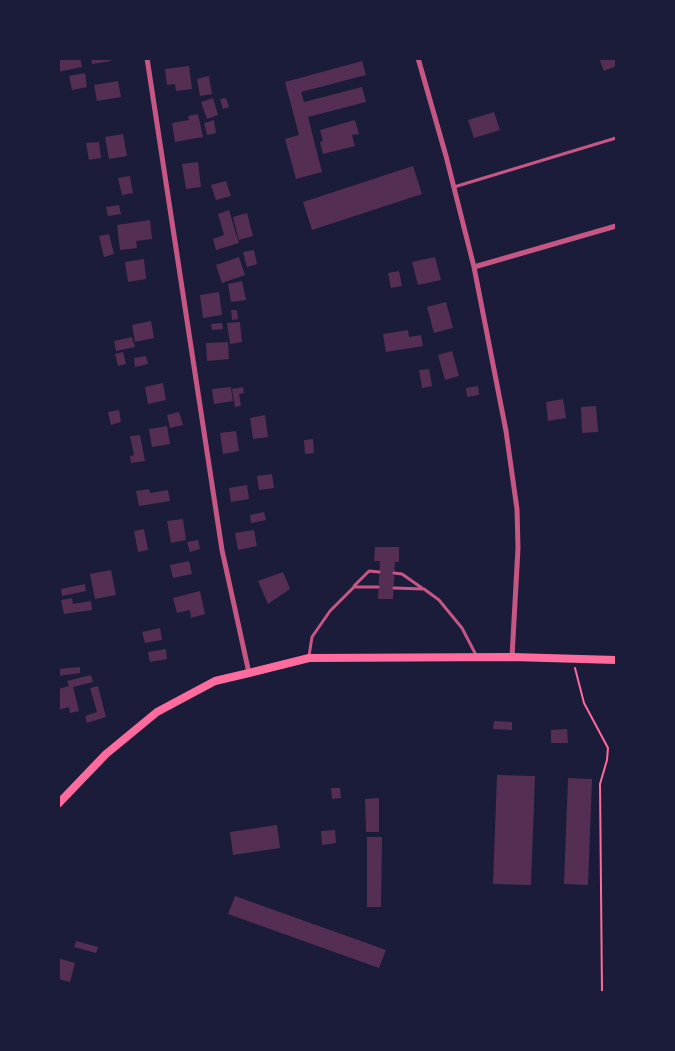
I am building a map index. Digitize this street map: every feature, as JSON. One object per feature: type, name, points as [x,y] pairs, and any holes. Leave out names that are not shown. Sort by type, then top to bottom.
[{"type":"main road","points":[[58,804],[106,754],[157,712],[215,681],[309,658],[512,657],[616,660]]},
{"type":"street","points":[[147,58],[222,550],[249,673]]},
{"type":"street","points":[[418,58],[474,267],[506,431],[517,508],[518,548],[512,657]]},
{"type":"street","points":[[474,267],[616,226]]},
{"type":"lane","points":[[454,187],[616,138]]},
{"type":"lane","points":[[309,658],[312,637],[330,611],[369,571],[379,572]]},
{"type":"lane","points":[[394,573],[402,574],[439,600],[462,628],[477,657]]},
{"type":"lane","points":[[354,587],[378,587]]},
{"type":"lane","points":[[394,588],[424,589]]},
{"type":"path","points":[[573,658],[584,703],[608,748],[600,784],[602,993]]},
{"type":"building","points":[[80,58],[82,67],[58,72],[58,61]]},
{"type":"building","points":[[91,58],[110,58],[111,61],[92,64]]},
{"type":"building","points":[[599,58],[616,58],[616,66],[604,71]]},
{"type":"building","points":[[362,61],[366,75],[301,92],[304,102],[362,87],[366,102],[308,117],[322,172],[296,179],[285,139],[299,135],[285,82]]},
{"type":"building","points":[[189,66],[192,89],[176,91],[175,84],[167,85],[165,69]]},
{"type":"building","points":[[85,73],[87,87],[72,90],[69,76]]},
{"type":"building","points":[[209,76],[212,94],[200,96],[197,79]]},
{"type":"building","points":[[118,81],[121,97],[97,101],[94,85]]},
{"type":"building","points":[[213,98],[218,115],[207,119],[201,102]]},
{"type":"building","points":[[226,98],[229,107],[223,109],[220,99]]},
{"type":"building","points":[[494,112],[500,130],[474,138],[468,120]]},
{"type":"building","points":[[198,114],[203,137],[175,142],[172,123],[189,120],[188,116]]},
{"type":"building","points":[[214,120],[216,133],[207,135],[204,123]]},
{"type":"building","points":[[355,120],[359,134],[352,135],[355,146],[323,154],[320,130]]},
{"type":"building","points":[[123,134],[127,156],[109,159],[105,137]]},
{"type":"building","points":[[99,142],[101,158],[89,160],[86,143]]},
{"type":"building","points":[[198,162],[201,187],[186,189],[182,164]]},
{"type":"building","points":[[413,166],[422,194],[312,230],[303,202]]},
{"type":"building","points":[[130,176],[133,193],[122,195],[118,178]]},
{"type":"building","points":[[226,181],[231,196],[216,200],[211,185]]},
{"type":"building","points":[[119,205],[121,214],[108,216],[106,207]]},
{"type":"building","points":[[229,210],[239,243],[216,250],[213,239],[224,235],[218,214]]},
{"type":"building","points":[[247,213],[253,236],[239,240],[233,217]]},
{"type":"building","points":[[150,220],[152,239],[136,241],[137,248],[120,250],[117,225]]},
{"type":"building","points":[[109,234],[114,254],[104,257],[99,236]]},
{"type":"building","points":[[254,250],[257,264],[247,267],[243,252]]},
{"type":"building","points":[[239,257],[245,275],[222,283],[216,265]]},
{"type":"building","points":[[435,257],[441,280],[418,285],[412,262]]},
{"type":"building","points":[[144,259],[146,279],[128,282],[125,262]]},
{"type":"building","points":[[399,271],[402,286],[391,288],[388,273]]},
{"type":"building","points":[[242,281],[246,300],[231,302],[228,284]]},
{"type":"building","points":[[219,292],[222,315],[203,318],[200,295]]},
{"type":"building","points":[[446,302],[453,328],[434,333],[427,307]]},
{"type":"building","points":[[231,310],[237,310],[238,319],[232,320]]},
{"type":"building","points":[[151,321],[154,338],[135,342],[132,325]]},
{"type":"building","points":[[240,322],[242,342],[230,344],[227,323]]},
{"type":"building","points":[[222,323],[223,329],[212,330],[211,324]]},
{"type":"building","points":[[408,330],[409,337],[421,335],[423,346],[386,352],[383,334]]},
{"type":"building","points":[[132,337],[135,347],[116,351],[114,341]]},
{"type":"building","points":[[228,342],[229,359],[207,361],[206,343]]},
{"type":"building","points":[[452,351],[459,376],[445,380],[438,355]]},
{"type":"building","points":[[123,352],[126,364],[118,366],[115,354]]},
{"type":"building","points":[[146,356],[148,364],[135,367],[134,358]]},
{"type":"building","points":[[429,369],[432,386],[422,388],[419,370]]},
{"type":"building","points":[[163,383],[166,400],[148,404],[145,387]]},
{"type":"building","points":[[478,386],[479,395],[467,397],[466,388]]},
{"type":"building","points":[[231,387],[233,401],[214,404],[212,389]]},
{"type":"building","points":[[243,387],[244,393],[239,394],[241,406],[235,407],[232,389]]},
{"type":"building","points":[[563,399],[566,418],[548,421],[546,402]]},
{"type":"building","points":[[596,406],[598,432],[582,433],[581,407]]},
{"type":"building","points":[[119,410],[121,422],[111,425],[108,412]]},
{"type":"building","points":[[179,412],[183,425],[170,428],[167,415]]},
{"type":"building","points":[[265,415],[268,437],[253,439],[250,418]]},
{"type":"building","points":[[167,426],[170,444],[152,447],[149,429]]},
{"type":"building","points":[[236,431],[239,451],[223,454],[220,433]]},
{"type":"building","points":[[140,435],[145,461],[131,463],[130,456],[134,455],[130,436]]},
{"type":"building","points":[[313,439],[314,453],[305,454],[304,440]]},
{"type":"building","points":[[272,474],[274,488],[259,490],[257,476]]},
{"type":"building","points":[[247,485],[249,499],[231,502],[229,488]]},
{"type":"building","points":[[149,489],[150,493],[168,490],[170,501],[139,506],[136,491]]},
{"type":"building","points":[[264,512],[266,520],[251,523],[250,515]]},
{"type":"building","points":[[183,519],[186,540],[171,543],[167,521]]},
{"type":"building","points":[[144,529],[148,550],[138,552],[134,531]]},
{"type":"building","points":[[254,530],[257,546],[238,550],[235,533]]},
{"type":"building","points":[[198,540],[200,549],[190,552],[187,542]]},
{"type":"building","points":[[375,547],[399,547],[399,562],[395,562],[393,599],[378,599],[380,561],[374,561]]},
{"type":"building","points":[[189,561],[192,574],[173,578],[170,565]]},
{"type":"building","points":[[111,570],[116,595],[95,599],[90,574]]},
{"type":"building","points":[[283,572],[290,589],[268,604],[258,581]]},
{"type":"building","points":[[85,584],[86,591],[62,596],[61,589]]},
{"type":"building","points":[[200,591],[205,614],[191,618],[190,610],[177,613],[173,598]]},
{"type":"building","points":[[72,598],[73,604],[91,601],[92,610],[64,614],[61,600]]},
{"type":"building","points":[[160,628],[162,640],[145,643],[142,632]]},
{"type":"building","points":[[166,649],[167,659],[150,662],[148,652]]},
{"type":"building","points":[[80,667],[80,673],[58,676],[58,669]]},
{"type":"building","points":[[91,675],[93,682],[73,687],[79,711],[70,713],[69,707],[58,710],[58,689],[69,686],[67,681]]},
{"type":"building","points":[[98,686],[106,717],[87,723],[85,716],[97,712],[90,688]]},
{"type":"building","points":[[494,721],[512,722],[512,730],[493,729]]},
{"type":"building","points":[[567,729],[568,743],[551,743],[551,730]]},
{"type":"building","points":[[497,775],[535,776],[531,885],[493,884]]},
{"type":"building","points":[[568,778],[592,779],[588,885],[564,884]]},
{"type":"building","points":[[331,788],[340,788],[341,798],[332,799]]},
{"type":"building","points":[[379,798],[379,832],[366,832],[365,799]]},
{"type":"building","points":[[277,825],[280,848],[233,855],[230,832]]},
{"type":"building","points":[[335,830],[336,843],[322,845],[321,831]]},
{"type":"building","points":[[367,837],[382,837],[381,907],[367,907]]},
{"type":"building","points":[[235,896],[386,950],[379,968],[228,914]]},
{"type":"building","points":[[76,941],[98,947],[96,953],[74,947]]},
{"type":"building","points":[[58,958],[75,963],[70,982],[58,979]]}]
